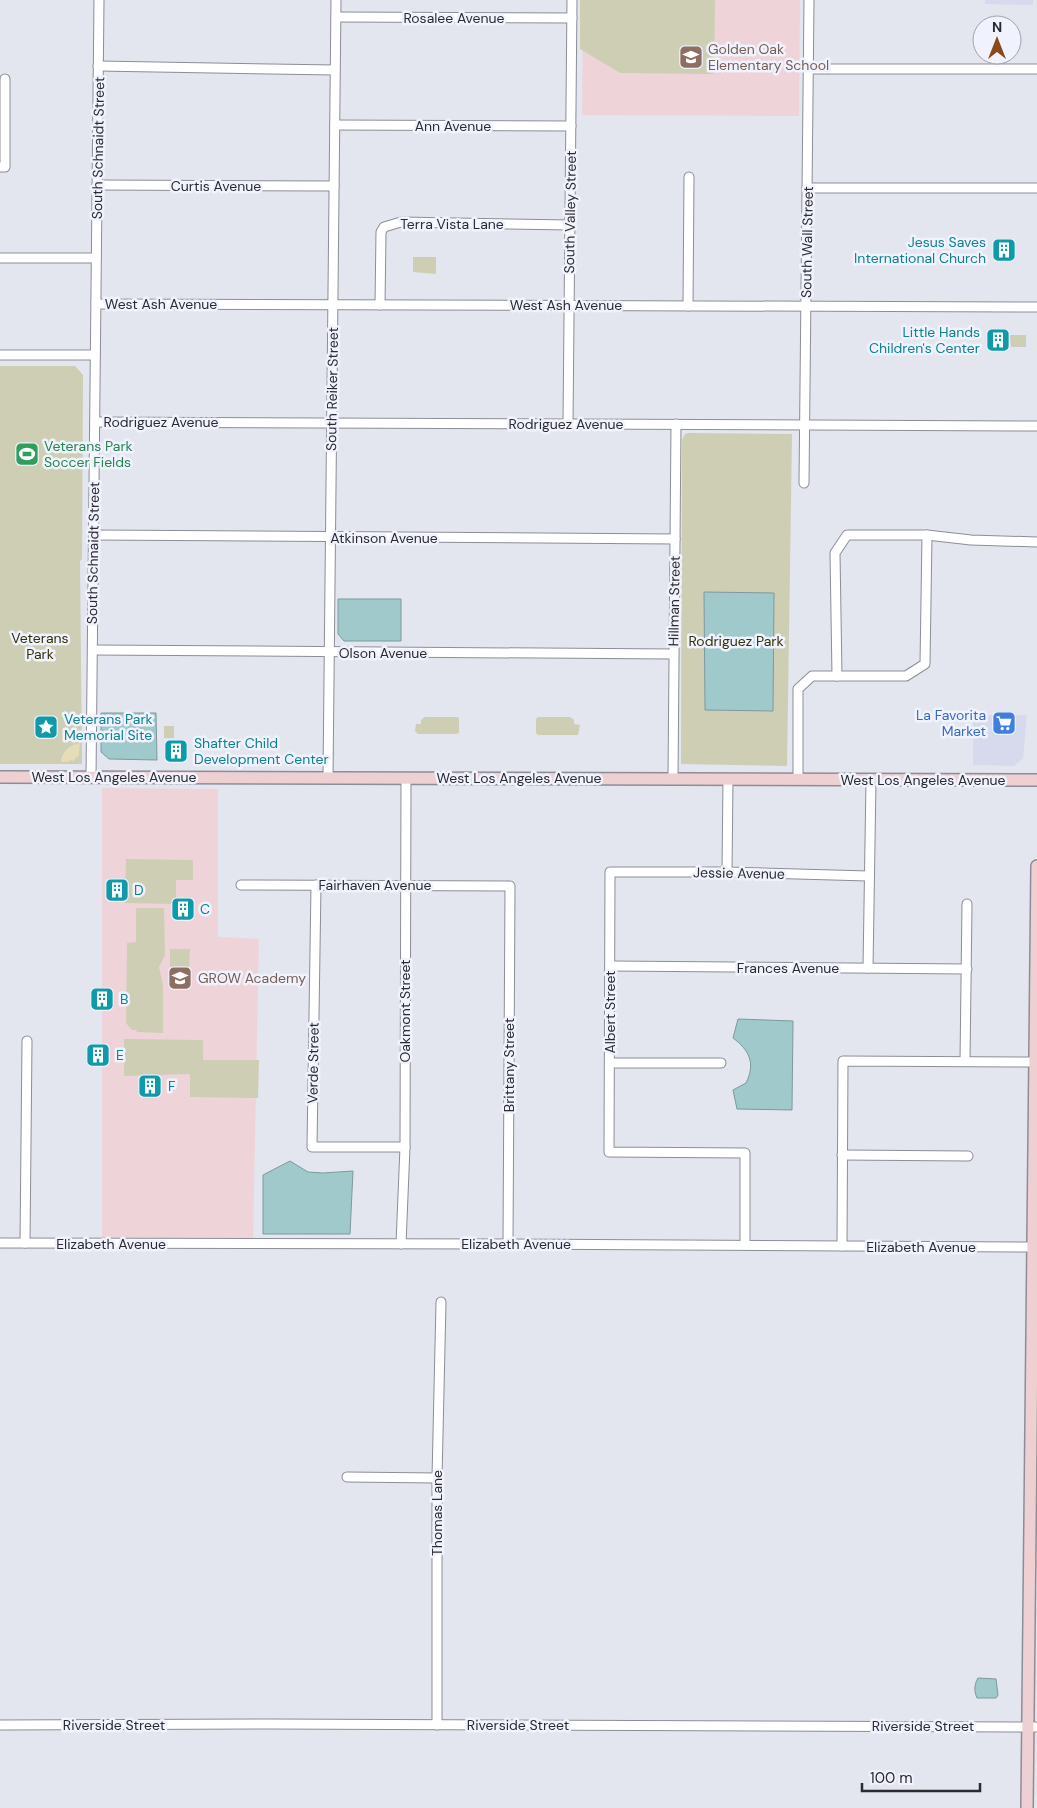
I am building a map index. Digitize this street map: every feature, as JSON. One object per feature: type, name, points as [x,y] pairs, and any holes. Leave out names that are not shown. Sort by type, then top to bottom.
[{"type":"street","name":"South Schnaidt Street","points":[[91,777],[99,0]]},
{"type":"street","name":"South Reiker Street","points":[[328,778],[336,0]]},
{"type":"street","name":"South Valley Street","points":[[568,424],[572,0]]},
{"type":"street","name":"South Wall Street","points":[[804,483],[809,0]]},
{"type":"street","name":"Rosalee Avenue","points":[[336,17],[572,18]]},
{"type":"street","points":[[98,66],[335,70]]},
{"type":"street","points":[[808,69],[1037,69]]},
{"type":"street","points":[[2,167],[5,78]]},
{"type":"street","name":"Ann Avenue","points":[[335,125],[571,126]]},
{"type":"street","points":[[688,306],[689,176]]},
{"type":"street","name":"Curtis Avenue","points":[[97,185],[334,186]]},
{"type":"street","points":[[807,188],[1037,188]]},
{"type":"street","name":"Terra Vista Lane","points":[[380,305],[381,232],[384,228],[401,222],[570,225]]},
{"type":"street","points":[[0,258],[96,258]]},
{"type":"street","name":"West Ash Avenue","points":[[96,304],[1037,307]]},
{"type":"street","points":[[0,355],[95,355]]},
{"type":"street","name":"Rodriguez Avenue","points":[[95,422],[1037,426]]},
{"type":"street","name":"Hillman Street","points":[[673,779],[676,424]]},
{"type":"street","name":"Atkinson Avenue","points":[[94,535],[675,539]]},
{"type":"street","points":[[837,676],[835,553],[847,535],[927,535],[970,540],[1037,542]]},
{"type":"street","points":[[798,779],[798,689],[812,676],[906,676],[925,664],[927,535]]},
{"type":"street","name":"Olson Avenue","points":[[92,650],[673,654]]},
{"type":"street","name":"West Los Angeles Avenue","points":[[0,777],[1037,780]]},
{"type":"street","name":"Oakmont Street","points":[[401,1244],[405,1147],[406,778]]},
{"type":"street","points":[[728,779],[728,872]]},
{"type":"street","points":[[868,968],[871,780]]},
{"type":"street","points":[[1028,1808],[1033,1727],[1033,1247],[1036,1142],[1037,866]]},
{"type":"street","name":"Jessie Avenue","points":[[610,872],[728,872],[868,876]]},
{"type":"street","name":"Albert Street","points":[[610,872],[609,1152],[746,1153],[745,1245]]},
{"type":"street","name":"Fairhaven Avenue","points":[[241,885],[510,886]]},
{"type":"street","name":"Verde Street","points":[[316,885],[312,1147],[405,1147]]},
{"type":"street","name":"Brittany Street","points":[[508,1244],[510,886]]},
{"type":"street","points":[[965,1062],[967,904]]},
{"type":"street","name":"Frances Avenue","points":[[610,966],[967,969]]},
{"type":"street","points":[[25,1243],[27,1041]]},
{"type":"street","points":[[842,1246],[843,1061],[1035,1062]]},
{"type":"street","points":[[610,1063],[721,1063]]},
{"type":"street","points":[[842,1155],[968,1156]]},
{"type":"street","name":"Elizabeth Avenue","points":[[0,1243],[1033,1247]]},
{"type":"street","name":"Thomas Lane","points":[[437,1725],[437,1478],[441,1302]]},
{"type":"street","points":[[347,1478],[437,1478]]},
{"type":"street","name":"Riverside Street","points":[[0,1726],[1033,1727]]},
{"type":"shaded area","name":"Golden Oak Elementary School","points":[[583,0],[800,0],[799,116],[582,115]]},
{"type":"shaded area","points":[[985,0],[1033,0],[1033,5],[985,4]]},
{"type":"shaded area","points":[[704,592],[774,593],[773,711],[705,710]]},
{"type":"shaded area","points":[[338,599],[401,599],[401,641],[344,641],[338,634]]},
{"type":"shaded area","points":[[101,713],[156,713],[157,760],[109,759],[101,752]]},
{"type":"shaded area","points":[[973,715],[1027,715],[1023,758],[1014,766],[973,765]]},
{"type":"shaded area","name":"GROW Academy","points":[[102,788],[218,789],[218,937],[259,939],[253,1240],[102,1238]]},
{"type":"shaded area","points":[[738,1019],[793,1021],[792,1110],[737,1109],[733,1090],[746,1083],[750,1069],[747,1052],[733,1038]]},
{"type":"shaded area","points":[[290,1161],[308,1172],[353,1171],[350,1234],[263,1234],[263,1175]]},
{"type":"shaded area","points":[[978,1678],[996,1679],[998,1695],[996,1698],[977,1698],[975,1688]]},
{"type":"green space","points":[[580,0],[715,0],[714,74],[620,73],[580,49]]},
{"type":"green space","points":[[413,257],[436,257],[436,274],[413,272]]},
{"type":"green space","points":[[1010,335],[1026,335],[1026,347],[1011,347]]},
{"type":"green space","name":"Veterans Park","points":[[0,366],[75,366],[83,375],[82,559],[80,561],[82,764],[0,764]]},
{"type":"green space","name":"Rodriguez Park","points":[[685,434],[792,434],[787,766],[681,764],[682,440]]},
{"type":"green space","points":[[425,717],[458,717],[459,733],[418,734],[415,731],[416,724],[421,724],[421,720]]},
{"type":"green space","points":[[538,717],[570,717],[574,720],[574,724],[580,725],[578,735],[538,735],[536,733],[536,719]]},
{"type":"green space","points":[[164,726],[174,726],[174,738],[164,738]]},
{"type":"green space","points":[[126,859],[193,860],[193,880],[176,880],[176,904],[125,903]]},
{"type":"green space","points":[[136,908],[164,908],[165,955],[159,967],[163,986],[163,1033],[137,1032],[132,1030],[126,1023],[127,943],[136,942]]},
{"type":"green space","points":[[170,949],[190,949],[189,967],[170,967]]},
{"type":"green space","points":[[124,1039],[203,1040],[203,1060],[259,1060],[258,1098],[190,1097],[190,1074],[124,1076]]},
{"type":"sand","points":[[80,743],[79,755],[73,761],[61,762],[67,749]]},
{"type":"place","name":"Golden Oak Elementary School","points":[[691,57]]},
{"type":"place","name":"Jesus Saves International Church","points":[[1004,250]]},
{"type":"place","name":"Little Hands Children's Center","points":[[998,340]]},
{"type":"place","name":"Veterans Park Soccer Fields","points":[[27,454]]},
{"type":"place","name":"La Favorita Market","points":[[1004,723]]},
{"type":"place","name":"Veterans Park Memorial Site","points":[[46,727]]},
{"type":"place","name":"Shafter Child Development Center","points":[[176,751]]},
{"type":"place","name":"D","points":[[117,890]]},
{"type":"place","name":"C","points":[[183,909]]},
{"type":"place","name":"GROW Academy","points":[[180,978]]},
{"type":"place","name":"B","points":[[102,999]]},
{"type":"place","name":"E","points":[[98,1055]]},
{"type":"place","name":"F","points":[[150,1086]]}]
